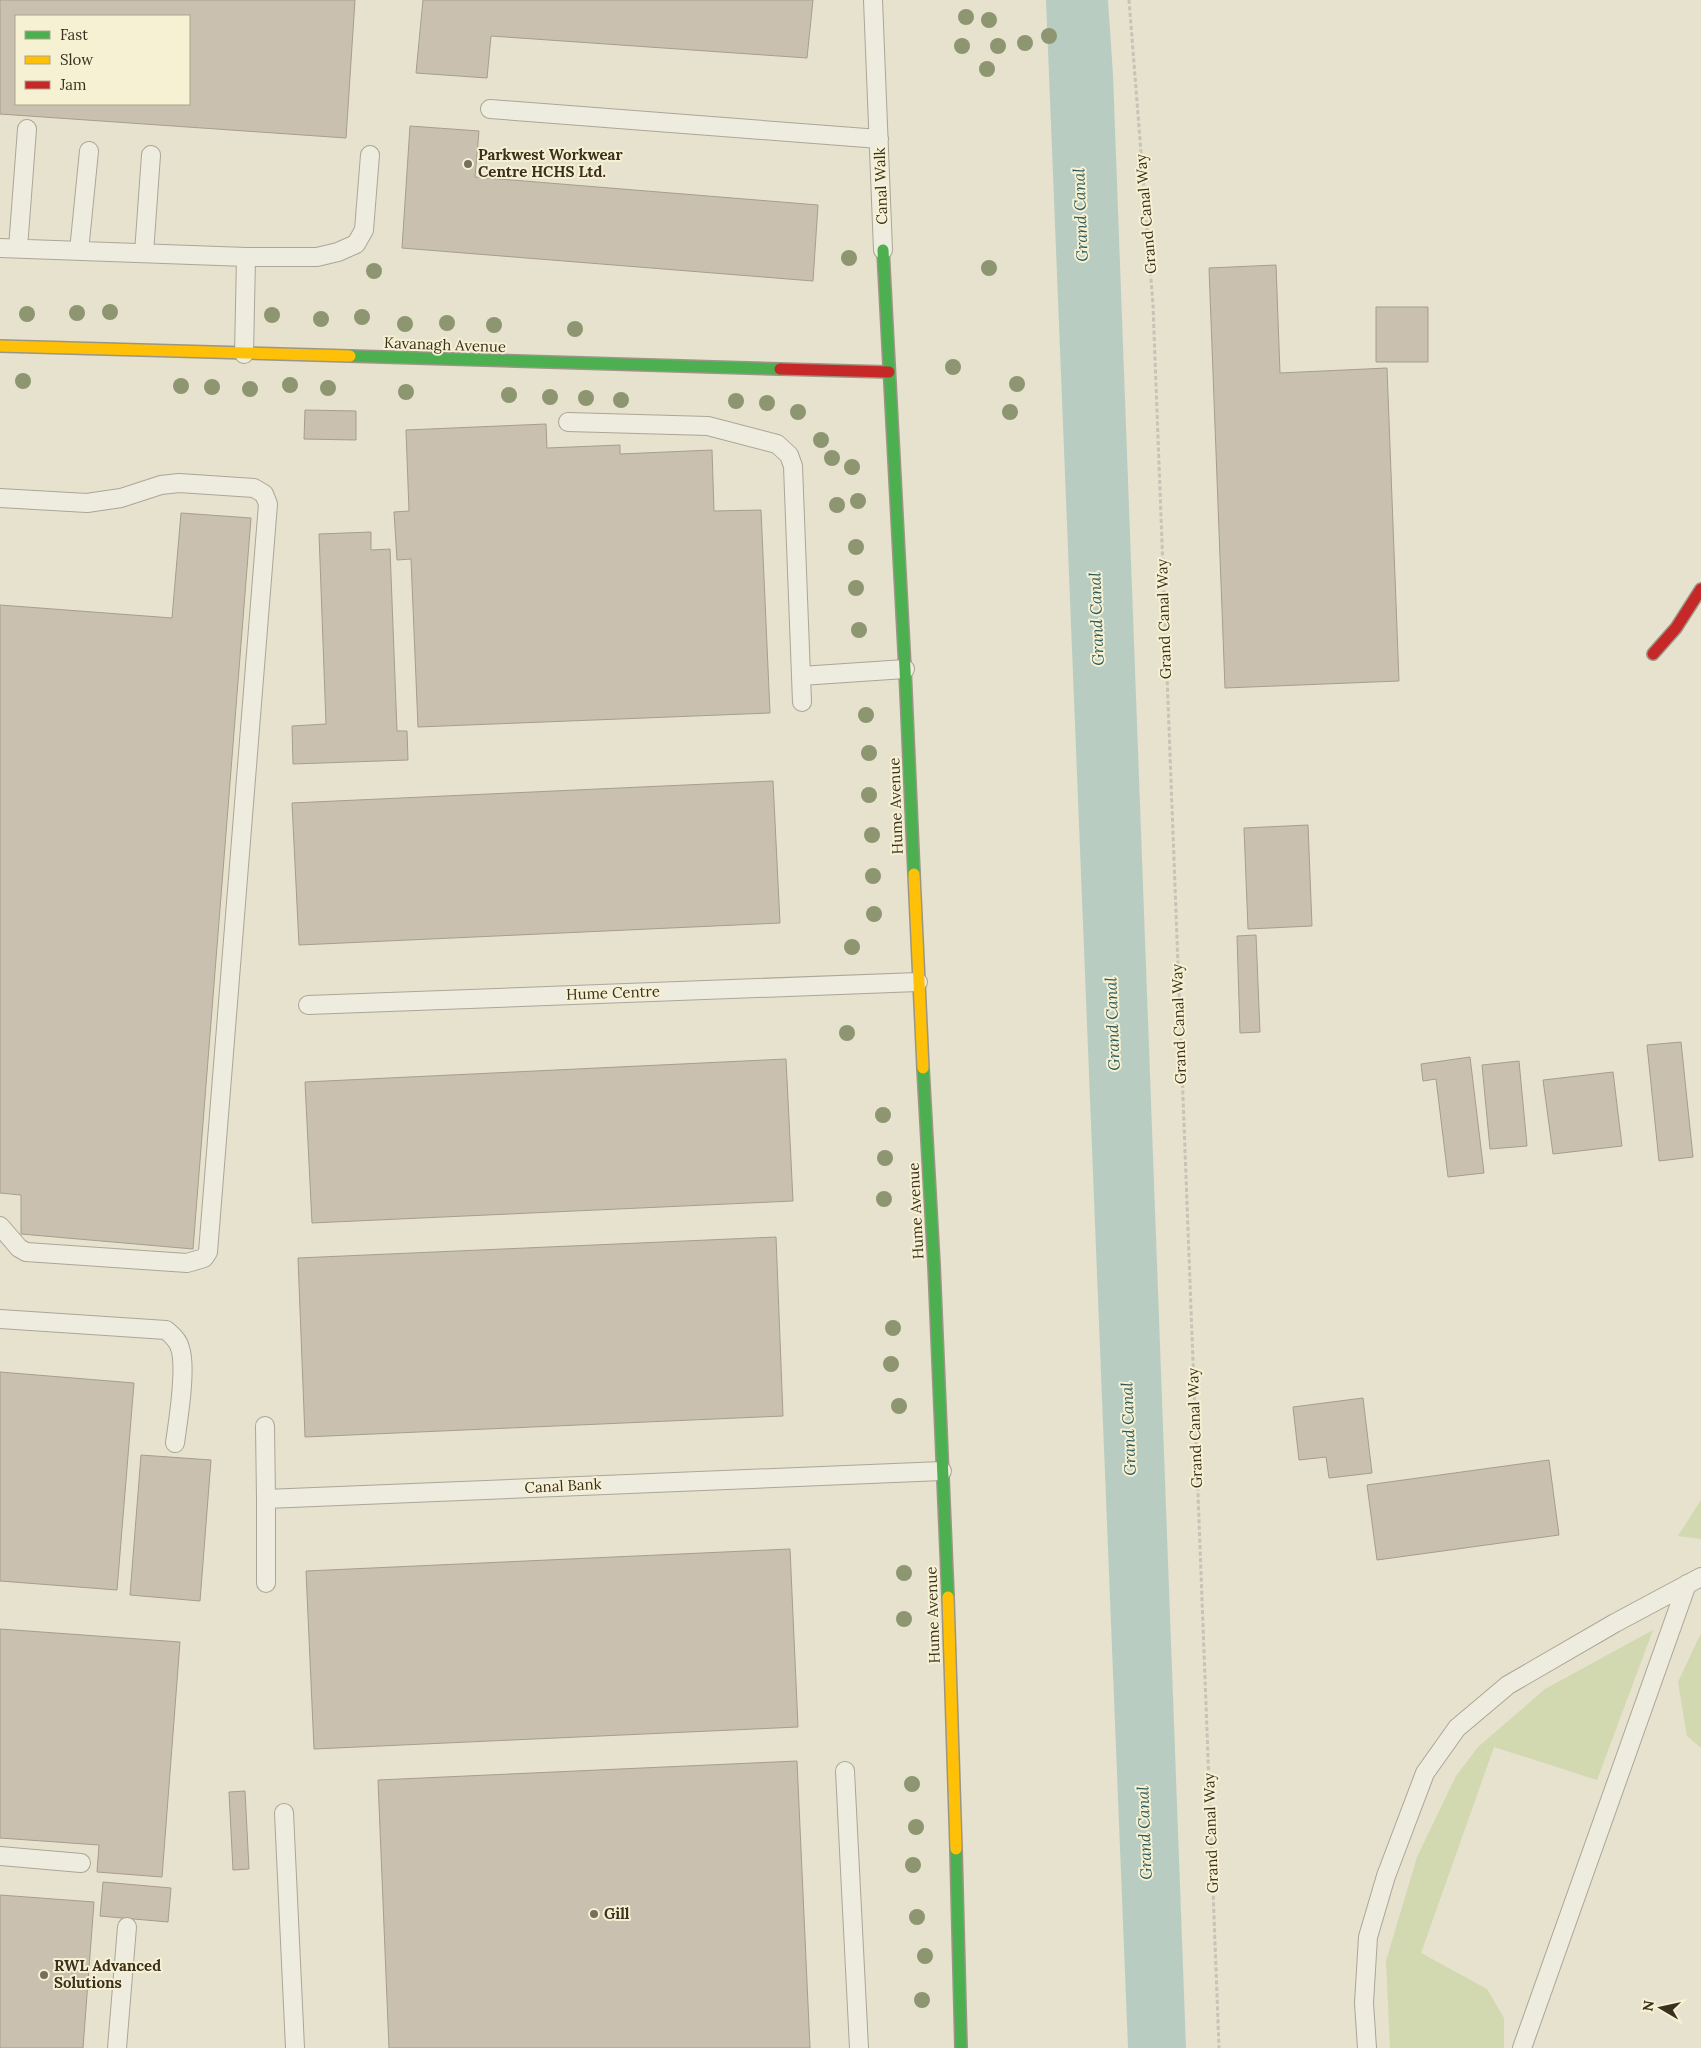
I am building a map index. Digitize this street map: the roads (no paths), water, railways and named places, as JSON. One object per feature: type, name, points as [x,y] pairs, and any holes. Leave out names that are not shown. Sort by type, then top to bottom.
[{"type":"street","name":"Canal Walk","points":[[883,250],[889,372]]},
{"type":"street","name":"Kavanagh Avenue","points":[[0,346],[889,372]]},
{"type":"street","name":"Hume Avenue","points":[[889,372],[905,669],[918,982],[934,1265],[952,1705],[961,2048]]},
{"type":"street","points":[[1653,654],[1676,628],[1701,589]]},
{"type":"lane","name":"Canal Walk","points":[[873,0],[883,250]]},
{"type":"lane","points":[[490,109],[879,139]]},
{"type":"lane","points":[[18,248],[27,129]]},
{"type":"lane","points":[[79,251],[89,151]]},
{"type":"lane","points":[[144,253],[151,154]]},
{"type":"lane","points":[[0,248],[317,258],[356,244],[364,230],[370,155]]},
{"type":"lane","points":[[244,354],[246,257]]},
{"type":"lane","points":[[568,422],[708,426],[777,444],[789,455],[794,466],[802,702]]},
{"type":"lane","points":[[0,498],[96,502],[121,498],[161,485],[179,483],[254,488],[264,494],[268,504],[208,1252],[204,1258],[187,1263],[26,1252],[19,1248],[0,1226]]},
{"type":"lane","points":[[801,676],[905,669]]},
{"type":"lane","name":"Hume Centre","points":[[308,1005],[918,982]]},
{"type":"lane","points":[[0,1319],[166,1330],[174,1336],[180,1348],[183,1364],[176,1444]]},
{"type":"lane","points":[[265,1426],[266,1583]]},
{"type":"lane","name":"Canal Bank","points":[[266,1499],[942,1471]]},
{"type":"lane","points":[[1367,2048],[1364,2003],[1368,1937],[1386,1876],[1425,1773],[1457,1728],[1508,1684],[1694,1580]]},
{"type":"lane","points":[[1522,2048],[1694,1580]]},
{"type":"lane","points":[[845,1771],[859,2048]]},
{"type":"lane","points":[[284,1813],[295,2048]]},
{"type":"lane","points":[[0,1856],[81,1863]]},
{"type":"lane","points":[[117,2048],[127,1927]]},
{"type":"water","name":"Grand Canal","points":[[1046,0],[1108,0],[1113,75],[1186,2048],[1128,2048]]},
{"type":"place","name":"Parkwest Workwear Centre HCHS Ltd.","points":[[468,164]]},
{"type":"place","name":"Gill","points":[[594,1914]]},
{"type":"place","name":"RWL Advanced Solutions","points":[[44,1975]]}]
